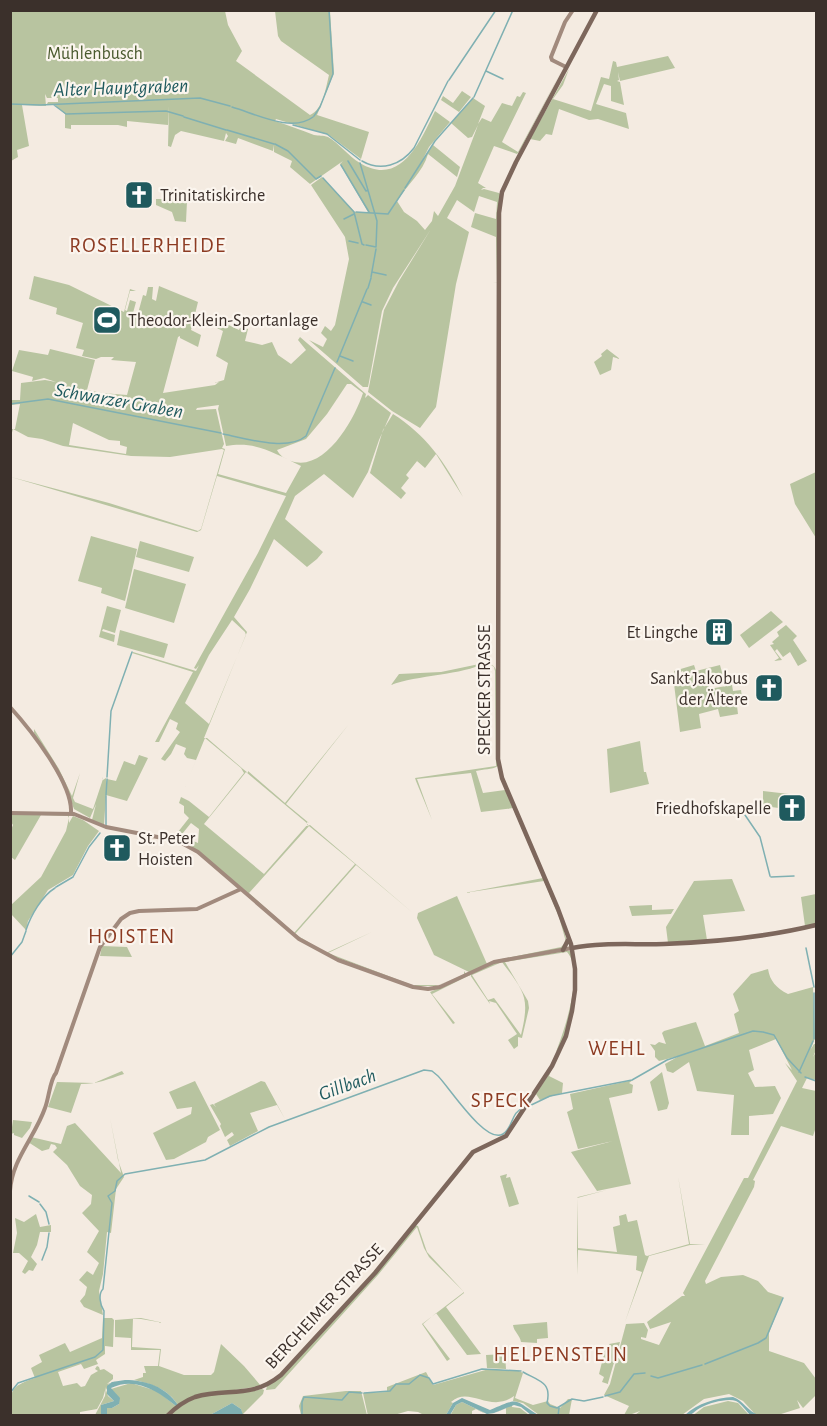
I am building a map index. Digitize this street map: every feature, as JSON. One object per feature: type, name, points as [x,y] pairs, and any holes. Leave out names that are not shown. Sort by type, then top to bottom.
[{"type":"main road","points":[[573,10],[565,22],[551,56],[552,60],[566,67],[597,10]]},
{"type":"main road","name":"SPECKER STRASSE","points":[[467,1159],[476,1149],[506,1136],[558,1053],[570,1023],[574,995],[574,963],[569,938],[502,778],[498,759],[499,206],[510,174],[566,67]]},
{"type":"main road","points":[[10,707],[45,752],[63,784],[71,806],[71,813]]},
{"type":"main road","points":[[71,806],[80,815]]},
{"type":"main road","points":[[10,813],[71,813],[106,827],[182,842],[198,852],[293,935],[338,960],[413,987],[428,989],[440,987],[491,963],[580,946],[668,944],[755,938],[816,926]]},
{"type":"main road","points":[[10,1191],[12,1176],[23,1148],[39,1122],[51,1090],[99,949],[120,919],[135,911],[199,909],[241,889]]},
{"type":"main road","points":[[563,950],[569,938]]},
{"type":"main road","points":[[574,963],[575,952],[580,946]]},
{"type":"main road","name":"BERGHEIMER STRASSE","points":[[167,1416],[181,1404],[196,1397],[251,1391],[277,1379],[375,1273],[467,1159]]},
{"type":"main road","points":[[10,1233],[10,1276]]},
{"type":"green space","name":"Mühlenbusch","points":[[11,11],[225,11],[228,25],[242,51],[236,61],[310,115],[321,103],[329,75],[281,41],[278,36],[275,11],[330,11],[334,73],[317,115],[369,132],[361,159],[329,135],[276,119],[275,121],[314,135],[328,137],[360,163],[374,169],[387,170],[408,157],[416,147],[435,111],[450,122],[429,147],[422,161],[433,145],[460,167],[457,177],[428,154],[419,173],[397,201],[404,212],[425,230],[432,221],[434,211],[438,216],[455,186],[478,125],[472,137],[468,138],[451,123],[473,98],[485,106],[478,124],[482,118],[491,122],[502,103],[512,106],[517,96],[520,97],[523,92],[526,93],[502,142],[518,152],[563,68],[519,152],[517,154],[494,146],[478,183],[486,188],[481,190],[501,195],[498,282],[493,283],[497,282],[496,237],[471,227],[475,213],[496,219],[497,202],[479,196],[474,212],[457,200],[447,218],[469,232],[456,284],[436,407],[420,428],[392,411],[368,392],[384,310],[431,229],[393,288],[382,311],[368,387],[363,387],[309,340],[323,347],[327,339],[321,333],[325,326],[331,331],[335,325],[349,259],[345,237],[311,185],[322,177],[355,212],[368,212],[340,164],[343,161],[310,184],[290,167],[292,161],[274,152],[274,145],[273,151],[238,138],[236,144],[225,141],[228,136],[226,133],[224,141],[181,131],[175,135],[171,147],[168,146],[169,106],[168,125],[127,121],[127,127],[71,125],[71,129],[65,128],[65,114],[54,104],[47,104],[58,102],[58,98],[47,98],[45,94],[46,106],[22,105],[29,146],[17,150],[18,157],[11,161]]},
{"type":"green space","points":[[668,56],[675,68],[620,81],[618,72],[619,80],[617,81],[620,82],[624,105],[611,101],[611,86],[604,84],[596,104],[626,113],[629,129],[598,119],[589,120],[559,109],[552,135],[546,134],[540,141],[530,139],[569,69],[563,85],[553,99],[591,111],[601,77],[609,79],[613,61],[616,62],[617,67]]},
{"type":"green space","points":[[462,91],[471,97],[459,112],[441,100],[443,96],[453,103]]},
{"type":"green space","points":[[156,199],[187,201],[186,222],[175,221],[172,212],[156,205]]},
{"type":"green space","points":[[34,276],[69,285],[124,312],[130,289],[136,291],[130,291],[125,310],[127,311],[130,300],[136,302],[133,313],[127,314],[148,323],[137,317],[143,295],[146,296],[148,287],[153,287],[152,299],[156,301],[159,286],[198,302],[191,330],[201,335],[198,347],[178,337],[163,393],[215,385],[219,382],[214,383],[224,380],[228,363],[216,356],[223,331],[205,322],[208,315],[239,330],[240,328],[248,329],[245,341],[262,345],[272,342],[278,355],[291,364],[306,350],[298,340],[300,337],[366,394],[365,398],[368,395],[391,413],[368,472],[353,498],[324,474],[295,496],[285,519],[323,552],[307,567],[274,539],[234,617],[247,632],[246,635],[232,620],[209,655],[185,703],[209,724],[237,657],[204,738],[205,738],[185,787],[196,760],[187,758],[184,754],[186,748],[176,744],[165,761],[161,759],[180,732],[176,729],[178,723],[170,719],[159,742],[155,742],[193,672],[132,653],[196,671],[199,665],[196,669],[194,668],[258,553],[286,496],[217,476],[201,530],[197,532],[11,477],[109,503],[198,531],[201,529],[224,450],[170,457],[131,456],[63,446],[28,437],[13,429],[15,429],[20,404],[11,405],[11,400],[20,400],[21,383],[45,380],[56,382],[44,378],[32,381],[33,377],[12,371],[19,350],[48,355],[50,349],[95,360],[87,390],[102,393],[127,395],[136,362],[111,360],[114,357],[96,359],[82,356],[84,350],[76,348],[83,323],[56,314],[57,308],[29,299]],"holes":[[[347,384],[351,384],[363,393],[346,429],[327,451],[304,463],[291,461],[279,454],[277,450],[306,439],[327,414]],[[219,405],[226,446],[256,447],[301,466],[286,493],[218,474],[225,449],[222,448],[224,444],[216,409],[196,410]],[[73,423],[109,440],[120,441],[120,445],[127,447],[126,454],[69,445]]]},
{"type":"green space","points":[[607,349],[620,359],[613,357],[611,370],[600,375],[594,362]]},
{"type":"green space","points":[[393,414],[434,450],[463,497],[436,454],[425,468],[417,461],[406,475],[409,478],[401,488],[406,493],[401,499],[370,473],[383,430]]},
{"type":"green space","points":[[816,472],[816,538],[795,504],[790,484]]},
{"type":"green space","points":[[91,536],[137,549],[125,601],[101,593],[102,588],[78,581]]},
{"type":"green space","points":[[140,541],[194,557],[189,572],[136,557]]},
{"type":"green space","points":[[134,569],[186,584],[174,623],[125,608]]},
{"type":"green space","points":[[107,606],[121,610],[115,633],[103,629],[102,631],[115,635],[114,642],[99,637]]},
{"type":"green space","points":[[771,611],[783,622],[749,648],[740,635]]},
{"type":"green space","points":[[786,625],[797,636],[793,640],[807,661],[798,666],[790,652],[783,657],[777,649],[775,651],[782,660],[774,661],[779,658],[770,645],[774,644],[772,642],[779,636],[777,632]]},
{"type":"green space","points":[[120,630],[168,644],[164,658],[117,645]]},
{"type":"green space","points":[[484,663],[465,670],[391,685],[399,674],[441,672]]},
{"type":"green space","points":[[490,664],[496,670],[498,766],[476,771],[483,793],[505,790],[505,786],[561,919],[567,942],[564,948],[496,961],[469,972],[434,955],[417,918],[418,913],[457,896],[487,964],[497,960],[561,947],[566,942],[559,917],[544,881],[464,893],[543,878],[513,808],[481,812],[471,773],[417,779],[432,820],[415,778],[496,766],[495,671]]},
{"type":"green space","points":[[694,665],[696,671],[720,665],[723,676],[708,679],[709,689],[732,685],[733,691],[741,690],[742,697],[736,698],[738,714],[720,717],[718,709],[699,714],[701,728],[680,732],[673,676],[684,673],[683,671],[675,674],[674,671]]},
{"type":"green space","points":[[349,724],[286,804],[309,823],[246,772],[204,824],[264,874],[307,825],[310,825],[413,913],[356,865],[295,934],[326,953],[372,932],[328,953],[412,985],[439,985],[414,986],[327,954],[294,934],[188,844],[191,840],[198,843],[199,829],[191,823],[178,839],[174,837],[189,818],[184,813],[184,806],[179,803],[181,797],[209,817],[244,773],[205,738],[285,803]],"holes":[[[309,826],[355,864],[294,933],[249,893]]]},
{"type":"green space","points":[[34,729],[59,769],[72,796],[80,773],[73,798],[75,802],[93,809],[103,780],[106,778],[106,793],[107,779],[116,781],[124,761],[135,765],[139,755],[148,758],[127,801],[106,795],[104,825],[92,820],[96,804],[90,818],[74,809]]},
{"type":"green space","points":[[640,741],[644,772],[646,772],[649,784],[610,793],[607,749]]},
{"type":"green space","points":[[763,791],[789,794],[789,799],[797,800],[796,820],[778,818],[779,808],[763,806]]},
{"type":"green space","points":[[11,814],[69,815],[69,818],[68,816],[41,815],[15,860],[11,857],[13,825]]},
{"type":"green space","points":[[73,816],[99,831],[88,846],[73,875],[48,890],[28,921],[26,930],[11,914],[11,905],[41,877],[66,831],[69,818],[69,823]]},
{"type":"green space","points":[[732,879],[745,911],[703,915],[707,940],[668,943],[666,927],[694,881]]},
{"type":"green space","points":[[816,894],[816,924],[805,926],[801,897]]},
{"type":"green space","points":[[652,905],[652,910],[674,909],[671,914],[632,916],[629,906]]},
{"type":"green space","points":[[102,946],[127,947],[132,957],[100,956]]},
{"type":"green space","points":[[570,951],[575,975],[573,1003],[562,1042],[556,1052],[568,1016],[574,986],[572,961],[567,952],[505,962],[528,1001],[529,1008],[522,1038],[518,1037],[518,1046],[514,1049],[508,1040],[517,1034],[496,1003],[489,1001],[490,1004],[471,974],[496,962]],"holes":[[[502,962],[524,996],[525,1012],[521,1035],[494,998],[488,1000],[472,975]]]},
{"type":"green space","points":[[768,969],[774,984],[788,994],[813,987],[815,1038],[811,1049],[816,1044],[813,1057],[816,1052],[816,1080],[807,1078],[802,1088],[816,1091],[816,1127],[813,1136],[781,1126],[753,1180],[755,1181],[754,1187],[705,1281],[706,1284],[721,1277],[743,1275],[758,1281],[768,1292],[783,1297],[769,1333],[769,1351],[804,1363],[816,1379],[816,1395],[803,1408],[797,1400],[800,1408],[778,1415],[755,1414],[743,1401],[729,1394],[704,1399],[682,1415],[635,1415],[640,1411],[633,1415],[624,1415],[629,1406],[604,1395],[610,1384],[626,1324],[644,1323],[648,1330],[646,1338],[641,1337],[641,1339],[659,1345],[671,1322],[650,1329],[647,1322],[685,1296],[683,1293],[744,1178],[748,1178],[797,1081],[785,1063],[792,1070],[776,1039],[749,1050],[754,1070],[748,1073],[755,1087],[775,1086],[781,1098],[773,1114],[749,1116],[749,1135],[731,1135],[734,1095],[697,1091],[689,1062],[673,1073],[667,1071],[665,1064],[679,1056],[659,1061],[650,1044],[655,1045],[659,1042],[666,1044],[662,1033],[664,1031],[696,1022],[705,1046],[739,1033],[734,1014],[739,1011],[733,994],[751,974]]},
{"type":"green space","points":[[470,975],[432,994],[455,1023],[453,1024],[430,992]]},
{"type":"green space","points":[[122,1071],[124,1074],[108,1079],[95,1083]]},
{"type":"green space","points":[[551,1071],[549,1076],[563,1083],[562,1093],[540,1100],[536,1094]]},
{"type":"green space","points":[[662,1072],[669,1103],[667,1109],[658,1111],[650,1082]]},
{"type":"green space","points":[[633,1080],[629,1083],[633,1085],[632,1093],[609,1098],[631,1184],[597,1191],[571,1152],[613,1141],[578,1149],[567,1112],[573,1109],[570,1094]]},
{"type":"green space","points":[[195,1081],[220,1130],[208,1137],[206,1142],[174,1159],[166,1160],[153,1133],[191,1114],[192,1107],[177,1109],[169,1092]]},
{"type":"green space","points":[[261,1081],[265,1082],[285,1119],[277,1105],[250,1113],[258,1131],[230,1146],[227,1140],[234,1135],[232,1132],[225,1137],[221,1124],[210,1105],[213,1104],[216,1107],[214,1104]]},
{"type":"green space","points":[[57,1082],[93,1083],[81,1084],[71,1113],[48,1107]]},
{"type":"green space","points":[[13,1120],[32,1122],[22,1138],[14,1133],[11,1134]]},
{"type":"green space","points":[[75,1123],[121,1173],[119,1163],[124,1177],[116,1189],[111,1233],[107,1232],[99,1291],[103,1315],[84,1307],[80,1301],[87,1287],[79,1280],[87,1271],[93,1275],[99,1263],[87,1252],[99,1231],[82,1213],[91,1204],[92,1195],[80,1186],[67,1165],[53,1152],[57,1148],[55,1145],[51,1144],[49,1149],[42,1151],[28,1142],[31,1137],[61,1144],[67,1126]]},
{"type":"green space","points":[[507,1174],[506,1178],[510,1177],[519,1204],[509,1207],[500,1176]]},
{"type":"green space","points":[[678,1176],[690,1244],[705,1245],[690,1245],[649,1256],[625,1322],[642,1272],[636,1270],[637,1256],[578,1250],[577,1275],[577,1198],[578,1248],[617,1252],[613,1227],[620,1225],[619,1216],[626,1214],[628,1222],[637,1220],[647,1256],[689,1244]]},
{"type":"green space","points":[[36,1214],[40,1227],[51,1225],[51,1232],[40,1232],[31,1257],[37,1264],[33,1271],[29,1270],[25,1274],[22,1272],[28,1261],[19,1253],[13,1253],[17,1233],[15,1218],[24,1222]]},
{"type":"green space","points":[[415,1225],[418,1226],[427,1252],[464,1292],[429,1257],[424,1248],[417,1227],[378,1275],[275,1389],[266,1390],[267,1386],[282,1375]]},
{"type":"green space","points":[[464,1292],[446,1307],[481,1354],[467,1355],[436,1313]]},
{"type":"green space","points":[[432,1316],[423,1324],[450,1359],[447,1361],[422,1324]]},
{"type":"green space","points":[[103,1318],[114,1320],[113,1347],[105,1346],[105,1354],[96,1360],[98,1364],[84,1369],[81,1364],[58,1372],[63,1386],[77,1383],[81,1387],[85,1386],[91,1375],[98,1371],[95,1369],[97,1366],[100,1370],[104,1369],[113,1375],[113,1379],[107,1384],[117,1381],[109,1384],[106,1390],[108,1396],[114,1401],[101,1405],[101,1415],[95,1415],[105,1396],[106,1387],[97,1409],[80,1412],[80,1415],[11,1416],[13,1390],[35,1378],[31,1368],[42,1362],[39,1355],[65,1343],[70,1352],[102,1338]]},
{"type":"green space","points":[[141,1318],[164,1323],[133,1319],[132,1347],[161,1349],[159,1366],[184,1375],[211,1375],[214,1372],[221,1344],[261,1386],[208,1394],[178,1405],[174,1399],[159,1388],[134,1380],[143,1377],[143,1373],[146,1373],[144,1366],[158,1366],[160,1350],[131,1350],[131,1338],[115,1337],[115,1320]]},
{"type":"green space","points":[[547,1322],[548,1338],[537,1339],[537,1343],[521,1342],[513,1325]]},
{"type":"green space","points":[[620,1342],[608,1384],[602,1382],[604,1377],[599,1374],[605,1350],[610,1350],[609,1344]]},
{"type":"green space","points":[[505,1354],[506,1369],[487,1368],[486,1355]]},
{"type":"green space","points":[[489,1369],[523,1373],[515,1398],[533,1405],[548,1401],[560,1408],[568,1399],[572,1399],[569,1415],[539,1415],[523,1403],[513,1401],[514,1396],[497,1402],[465,1396],[451,1402],[453,1403],[446,1415],[424,1415],[408,1411],[394,1415],[368,1416],[363,1393],[387,1392],[387,1387],[426,1372],[433,1385]]},
{"type":"green space","points":[[131,1383],[157,1391],[176,1406],[165,1415],[107,1415],[107,1408],[119,1404],[111,1389]]},
{"type":"green space","points":[[262,1389],[263,1394],[242,1415],[241,1409],[232,1403],[210,1415],[168,1416],[186,1403],[200,1397]]},
{"type":"green space","points":[[361,1391],[367,1415],[301,1415],[299,1406],[303,1396]]},
{"type":"green space","points":[[728,1401],[738,1403],[749,1415],[692,1416],[704,1407]]},
{"type":"green space","points":[[462,1402],[485,1413],[476,1409],[472,1411],[472,1415],[450,1416],[456,1405]]},
{"type":"green space","points":[[512,1405],[529,1415],[506,1415],[506,1408],[495,1412]]},
{"type":"water","points":[[140,1381],[155,1386],[168,1394],[178,1405],[176,1406],[162,1395],[146,1387],[137,1384],[120,1385],[111,1388],[120,1398],[119,1404],[107,1408],[107,1415],[101,1415],[101,1405],[114,1401],[107,1394],[107,1386],[112,1382]]},
{"type":"water","points":[[733,1397],[759,1415],[750,1415],[738,1402],[728,1400],[709,1404],[690,1415],[685,1415],[708,1402]]},
{"type":"water","points":[[462,1398],[490,1410],[515,1402],[524,1405],[538,1415],[531,1415],[521,1407],[514,1405],[487,1414],[462,1402],[456,1405],[450,1415],[446,1415],[453,1403]]},
{"type":"water","points":[[232,1403],[241,1409],[243,1415],[210,1415]]},
{"type":"waterway","name":"Alter Hauptgraben","points":[[314,116],[333,74],[329,10]]},
{"type":"waterway","points":[[449,80],[496,10]]},
{"type":"waterway","points":[[474,97],[513,10]]},
{"type":"waterway","points":[[486,71],[503,79]]},
{"type":"waterway","points":[[362,161],[376,166],[390,165],[409,154],[448,81]]},
{"type":"waterway","name":"Alter Hauptgraben","points":[[10,104],[40,105],[200,98],[230,106]]},
{"type":"waterway","points":[[405,188],[435,141],[473,98]]},
{"type":"waterway","points":[[54,105],[66,114],[166,111],[183,116]]},
{"type":"waterway","name":"Alter Hauptgraben","points":[[232,107],[284,123],[295,123],[313,117]]},
{"type":"waterway","points":[[184,117],[226,130]]},
{"type":"waterway","points":[[293,125],[327,134],[360,160]]},
{"type":"waterway","points":[[227,130],[274,144]]},
{"type":"waterway","points":[[275,144],[288,151],[316,179],[321,176]]},
{"type":"waterway","points":[[348,161],[366,191],[368,190]]},
{"type":"waterway","points":[[360,163],[377,221],[376,247],[366,245]]},
{"type":"waterway","points":[[341,165],[369,212]]},
{"type":"waterway","points":[[323,178],[354,212],[364,245]]},
{"type":"waterway","points":[[356,212],[388,214],[404,190]]},
{"type":"waterway","points":[[344,219],[354,214]]},
{"type":"waterway","points":[[349,241],[358,243]]},
{"type":"waterway","name":"Schwarzer Graben","points":[[371,277],[376,249]]},
{"type":"waterway","points":[[372,272],[386,275]]},
{"type":"waterway","name":"Schwarzer Graben","points":[[368,288],[371,278]]},
{"type":"waterway","name":"Schwarzer Graben","points":[[337,362],[367,289]]},
{"type":"waterway","points":[[363,302],[371,305]]},
{"type":"waterway","points":[[340,356],[353,361]]},
{"type":"waterway","name":"Schwarzer Graben","points":[[223,434],[254,441],[277,443],[298,441],[306,436],[335,368]]},
{"type":"waterway","name":"Schwarzer Graben","points":[[10,404],[48,399],[221,433]]},
{"type":"waterway","points":[[107,777],[111,711],[132,652]]},
{"type":"waterway","points":[[106,795],[107,779]]},
{"type":"waterway","points":[[106,796],[106,825]]},
{"type":"waterway","points":[[745,815],[760,837],[770,876]]},
{"type":"waterway","points":[[56,887],[73,877],[89,847],[100,833]]},
{"type":"waterway","points":[[771,877],[794,876]]},
{"type":"waterway","points":[[26,930],[37,906],[55,888]]},
{"type":"waterway","points":[[10,957],[22,942],[26,931]]},
{"type":"waterway","points":[[806,948],[814,987]]},
{"type":"waterway","points":[[814,993],[814,1039]]},
{"type":"waterway","name":"Gillbach","points":[[527,1107],[550,1096],[632,1080],[667,1060],[753,1031],[774,1035],[787,1058],[801,1073]]},
{"type":"waterway","points":[[799,1072],[813,1041]]},
{"type":"waterway","name":"Gillbach","points":[[10,1393],[18,1383],[95,1357],[103,1350],[104,1311],[100,1297],[103,1289],[112,1203],[108,1196],[115,1191],[117,1181],[125,1174],[205,1160],[269,1127],[424,1070],[432,1071],[438,1076],[468,1113],[487,1131],[496,1135],[503,1134],[509,1128],[516,1113],[523,1108]]},
{"type":"waterway","name":"Gillbach","points":[[805,1077],[816,1081]]},
{"type":"waterway","points":[[29,1196],[39,1202]]},
{"type":"waterway","points":[[40,1204],[46,1212],[49,1224]]},
{"type":"waterway","points":[[42,1260],[49,1233]]},
{"type":"waterway","points":[[705,1364],[766,1338],[783,1298]]},
{"type":"waterway","points":[[651,1376],[658,1378],[702,1365]]},
{"type":"waterway","points":[[364,1393],[390,1391],[396,1384],[409,1384],[420,1375],[429,1378],[433,1384],[482,1369],[521,1371]]},
{"type":"waterway","points":[[523,1372],[546,1386],[547,1403],[550,1406],[557,1408],[572,1399],[584,1401],[603,1397]]},
{"type":"waterway","points":[[605,1396],[620,1392],[634,1374],[645,1373]]},
{"type":"waterway","points":[[302,1416],[304,1397],[342,1400],[349,1392],[362,1393]]},
{"type":"waterway","points":[[558,1416],[559,1408]]},
{"type":"waterway","points":[[246,1415],[255,1416]]},
{"type":"place","name":"Trinitatiskirche","points":[[139,195]]},
{"type":"place","name":"Theodor-Klein-Sportanlage","points":[[107,320]]},
{"type":"place","name":"Et Lingche","points":[[719,632]]},
{"type":"place","name":"Sankt Jakobus der Ältere","points":[[769,688]]},
{"type":"place","name":"Friedhofskapelle","points":[[792,808]]},
{"type":"place","name":"St. Peter Hoisten","points":[[117,848]]},
{"type":"district","name":"ROSELLERHEIDE","points":[[148,245]]},
{"type":"district","name":"HOISTEN","points":[[132,936]]},
{"type":"district","name":"WEHL","points":[[617,1048]]},
{"type":"district","name":"SPECK","points":[[501,1100]]},
{"type":"district","name":"HELPENSTEIN","points":[[561,1354]]}]
